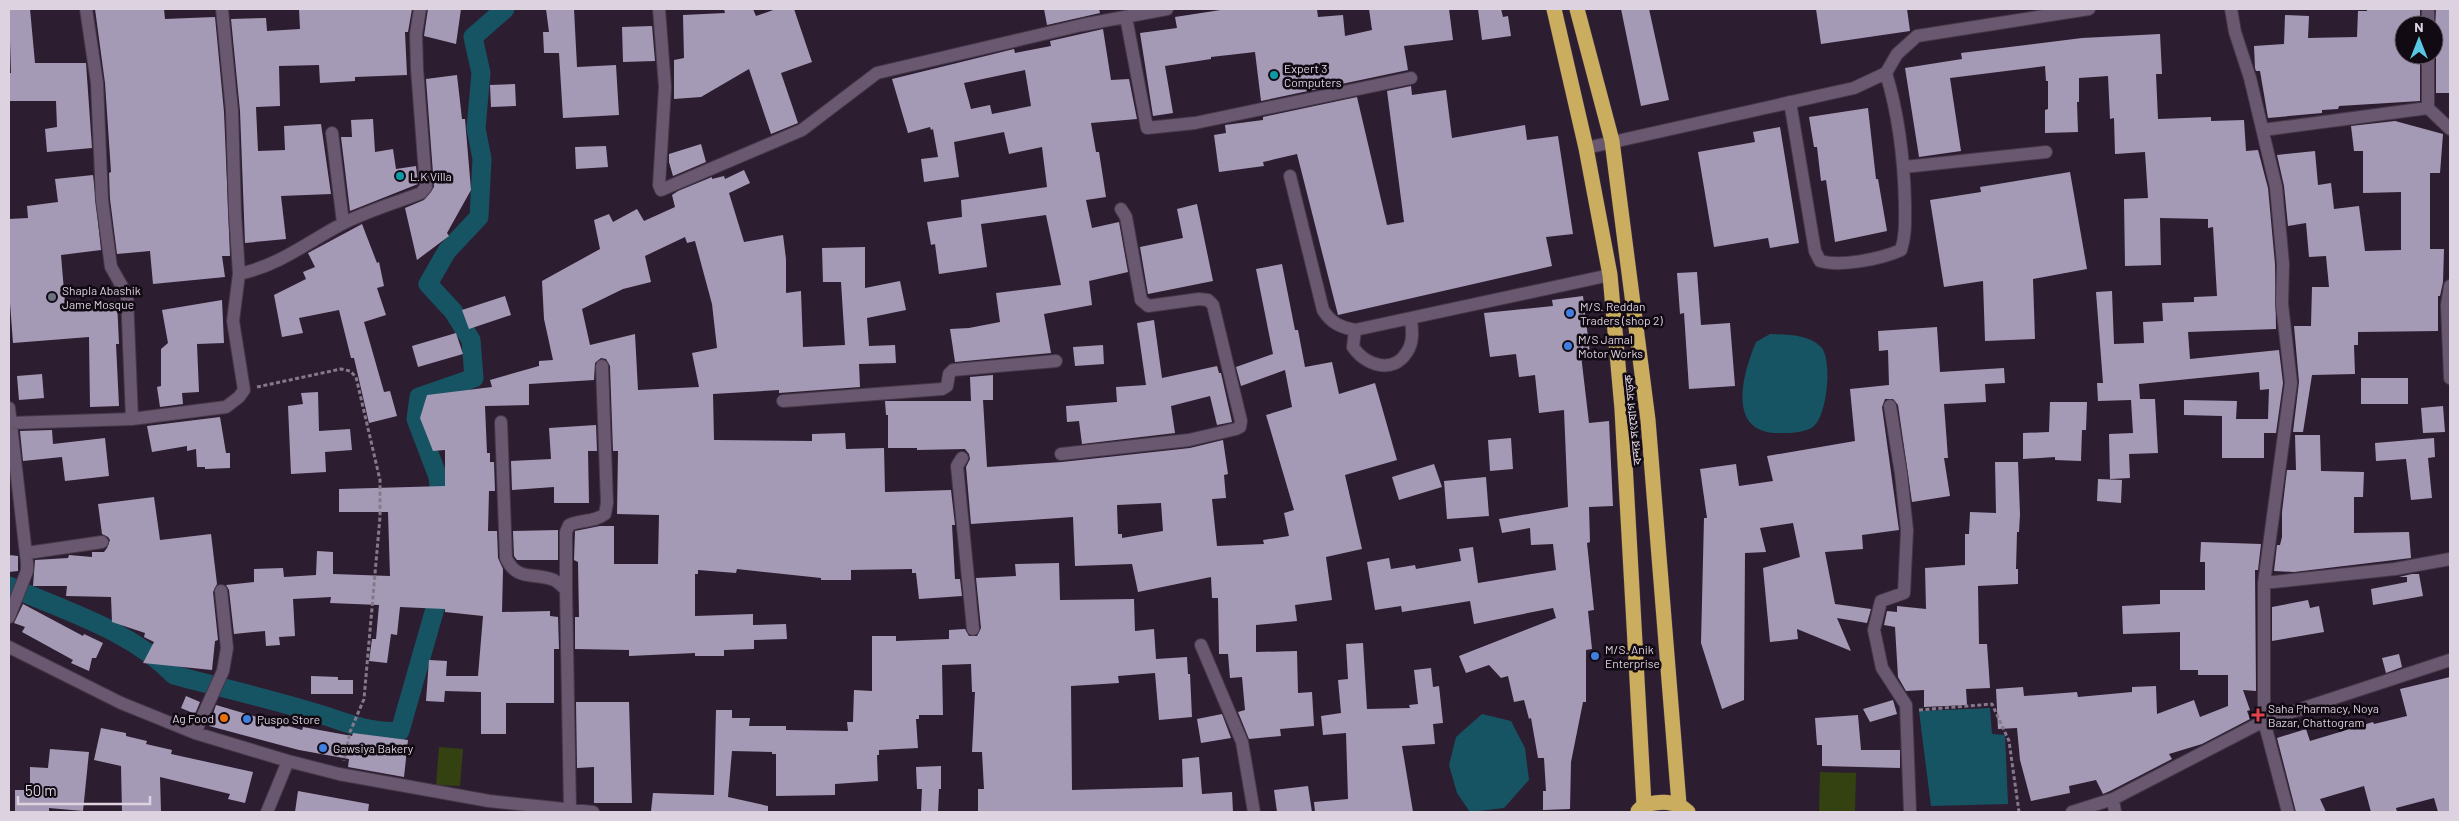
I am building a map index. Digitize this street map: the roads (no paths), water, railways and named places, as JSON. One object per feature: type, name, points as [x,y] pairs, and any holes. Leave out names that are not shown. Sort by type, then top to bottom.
[{"type":"highway","name":"বন্দর সংযোগ সড়ক","points":[[1554,9],[1586,148],[1610,275],[1622,409],[1640,808]]},
{"type":"highway","name":"বন্দর সংযোগ সড়ক","points":[[1577,9],[1612,141],[1648,420],[1684,808]]},
{"type":"highway","points":[[1640,808],[1668,801],[1684,808]]},
{"type":"street","points":[[86,9],[97,83],[102,200],[111,267],[127,295],[132,419]]},
{"type":"street","points":[[10,423],[132,419],[226,406],[239,398],[244,390],[233,321],[239,274],[234,213],[232,111],[222,9]]},
{"type":"street","points":[[239,274],[263,269],[284,259],[343,224],[421,193],[426,187],[417,69],[416,34],[420,9]]},
{"type":"street","points":[[659,9],[664,87],[659,185],[661,190],[802,130],[877,74],[1126,17],[1139,11],[1167,9]]},
{"type":"street","points":[[1586,148],[1854,88],[1886,73],[1897,54],[1918,36],[2089,9]]},
{"type":"street","points":[[2231,9],[2235,32],[2263,130],[2276,186],[2283,264],[2282,304],[2291,382],[2264,583],[2264,721],[2288,812]]},
{"type":"street","points":[[1126,17],[1147,128],[1194,123],[1412,78]]},
{"type":"street","points":[[2428,65],[2428,108],[2450,129]]},
{"type":"street","points":[[1790,102],[1815,251],[1820,261],[1832,264],[1889,255],[1901,250],[1905,238],[1904,167],[1896,108],[1886,73]]},
{"type":"street","points":[[2263,130],[2428,108]]},
{"type":"street","points":[[332,133],[343,224]]},
{"type":"street","points":[[1904,167],[2046,152]]},
{"type":"street","points":[[1290,176],[1323,310],[1330,321],[1344,328],[1355,330],[1610,275]]},
{"type":"street","points":[[1061,454],[1189,440],[1240,427],[1241,421],[1213,305],[1208,300],[1200,299],[1148,306],[1141,300],[1126,217],[1121,208]]},
{"type":"street","points":[[2450,286],[2447,305],[2450,378]]},
{"type":"street","points":[[1355,330],[1353,347],[1360,358],[1373,365],[1392,365],[1407,353],[1412,338],[1411,318]]},
{"type":"street","points":[[782,401],[942,389],[947,386],[949,374],[953,370],[1056,361]]},
{"type":"street","points":[[570,809],[566,532],[569,525],[577,520],[597,520],[605,514],[607,504],[602,366]]},
{"type":"street","points":[[1890,406],[1907,530],[1904,593],[1881,601],[1874,630],[1882,668],[1906,705],[1910,812]]},
{"type":"street","points":[[9,408],[13,487],[27,553],[27,571],[10,614]]},
{"type":"street","points":[[501,422],[506,558],[511,568],[522,574],[554,580],[566,590]]},
{"type":"street","points":[[962,458],[957,466],[973,629]]},
{"type":"street","points":[[27,553],[102,542]]},
{"type":"street","points":[[2264,583],[2395,569],[2450,559]]},
{"type":"street","points":[[195,734],[223,671],[227,648],[221,591]]},
{"type":"street","points":[[1201,645],[1242,742],[1254,812]]},
{"type":"street","points":[[9,647],[122,703],[195,734],[288,761],[339,774],[489,801],[593,812]]},
{"type":"street","points":[[2072,812],[2114,806],[2264,721],[2450,660]]},
{"type":"street","points":[[268,812],[288,761]]},
{"type":"water","points":[[1770,334],[1804,337],[1821,347],[1825,354],[1827,388],[1822,412],[1813,427],[1801,432],[1780,433],[1763,431],[1751,424],[1745,413],[1742,399],[1743,385],[1751,355],[1756,342]]},
{"type":"water","points":[[1990,708],[1992,734],[2005,735],[2008,804],[1931,806],[1919,711]]},
{"type":"water","points":[[1482,714],[1511,721],[1525,748],[1529,780],[1504,808],[1470,812],[1457,793],[1449,765],[1456,737]]},
{"type":"waterway","points":[[442,510],[438,477],[416,419],[419,397],[474,378],[471,340],[453,311],[428,284],[447,251],[479,217],[482,159],[476,128],[481,73],[473,37],[505,9]]},
{"type":"waterway","points":[[9,586],[117,633],[137,645],[174,675],[283,703],[359,727],[379,731],[400,731],[442,584]]},
{"type":"place","name":"Expert 3 Computers","points":[[1274,75]]},
{"type":"place","name":"L.K Villa","points":[[400,176]]},
{"type":"place","name":"Shapla Abashik Jame Mosque","points":[[52,297]]},
{"type":"place","name":"M/S. Reddan Traders (shop 2)","points":[[1570,313]]},
{"type":"place","name":"M/S Jamal Motor Works","points":[[1568,346]]},
{"type":"place","name":"M/S. Anik Enterprise","points":[[1595,656]]},
{"type":"place","name":"Saha Pharmacy, Noya Bazar, Chattogram","points":[[2258,715]]},
{"type":"place","name":"Ag Food","points":[[224,718]]},
{"type":"place","name":"Puspo Store","points":[[247,719]]},
{"type":"place","name":"Gawsiya Bakery","points":[[323,748]]}]
